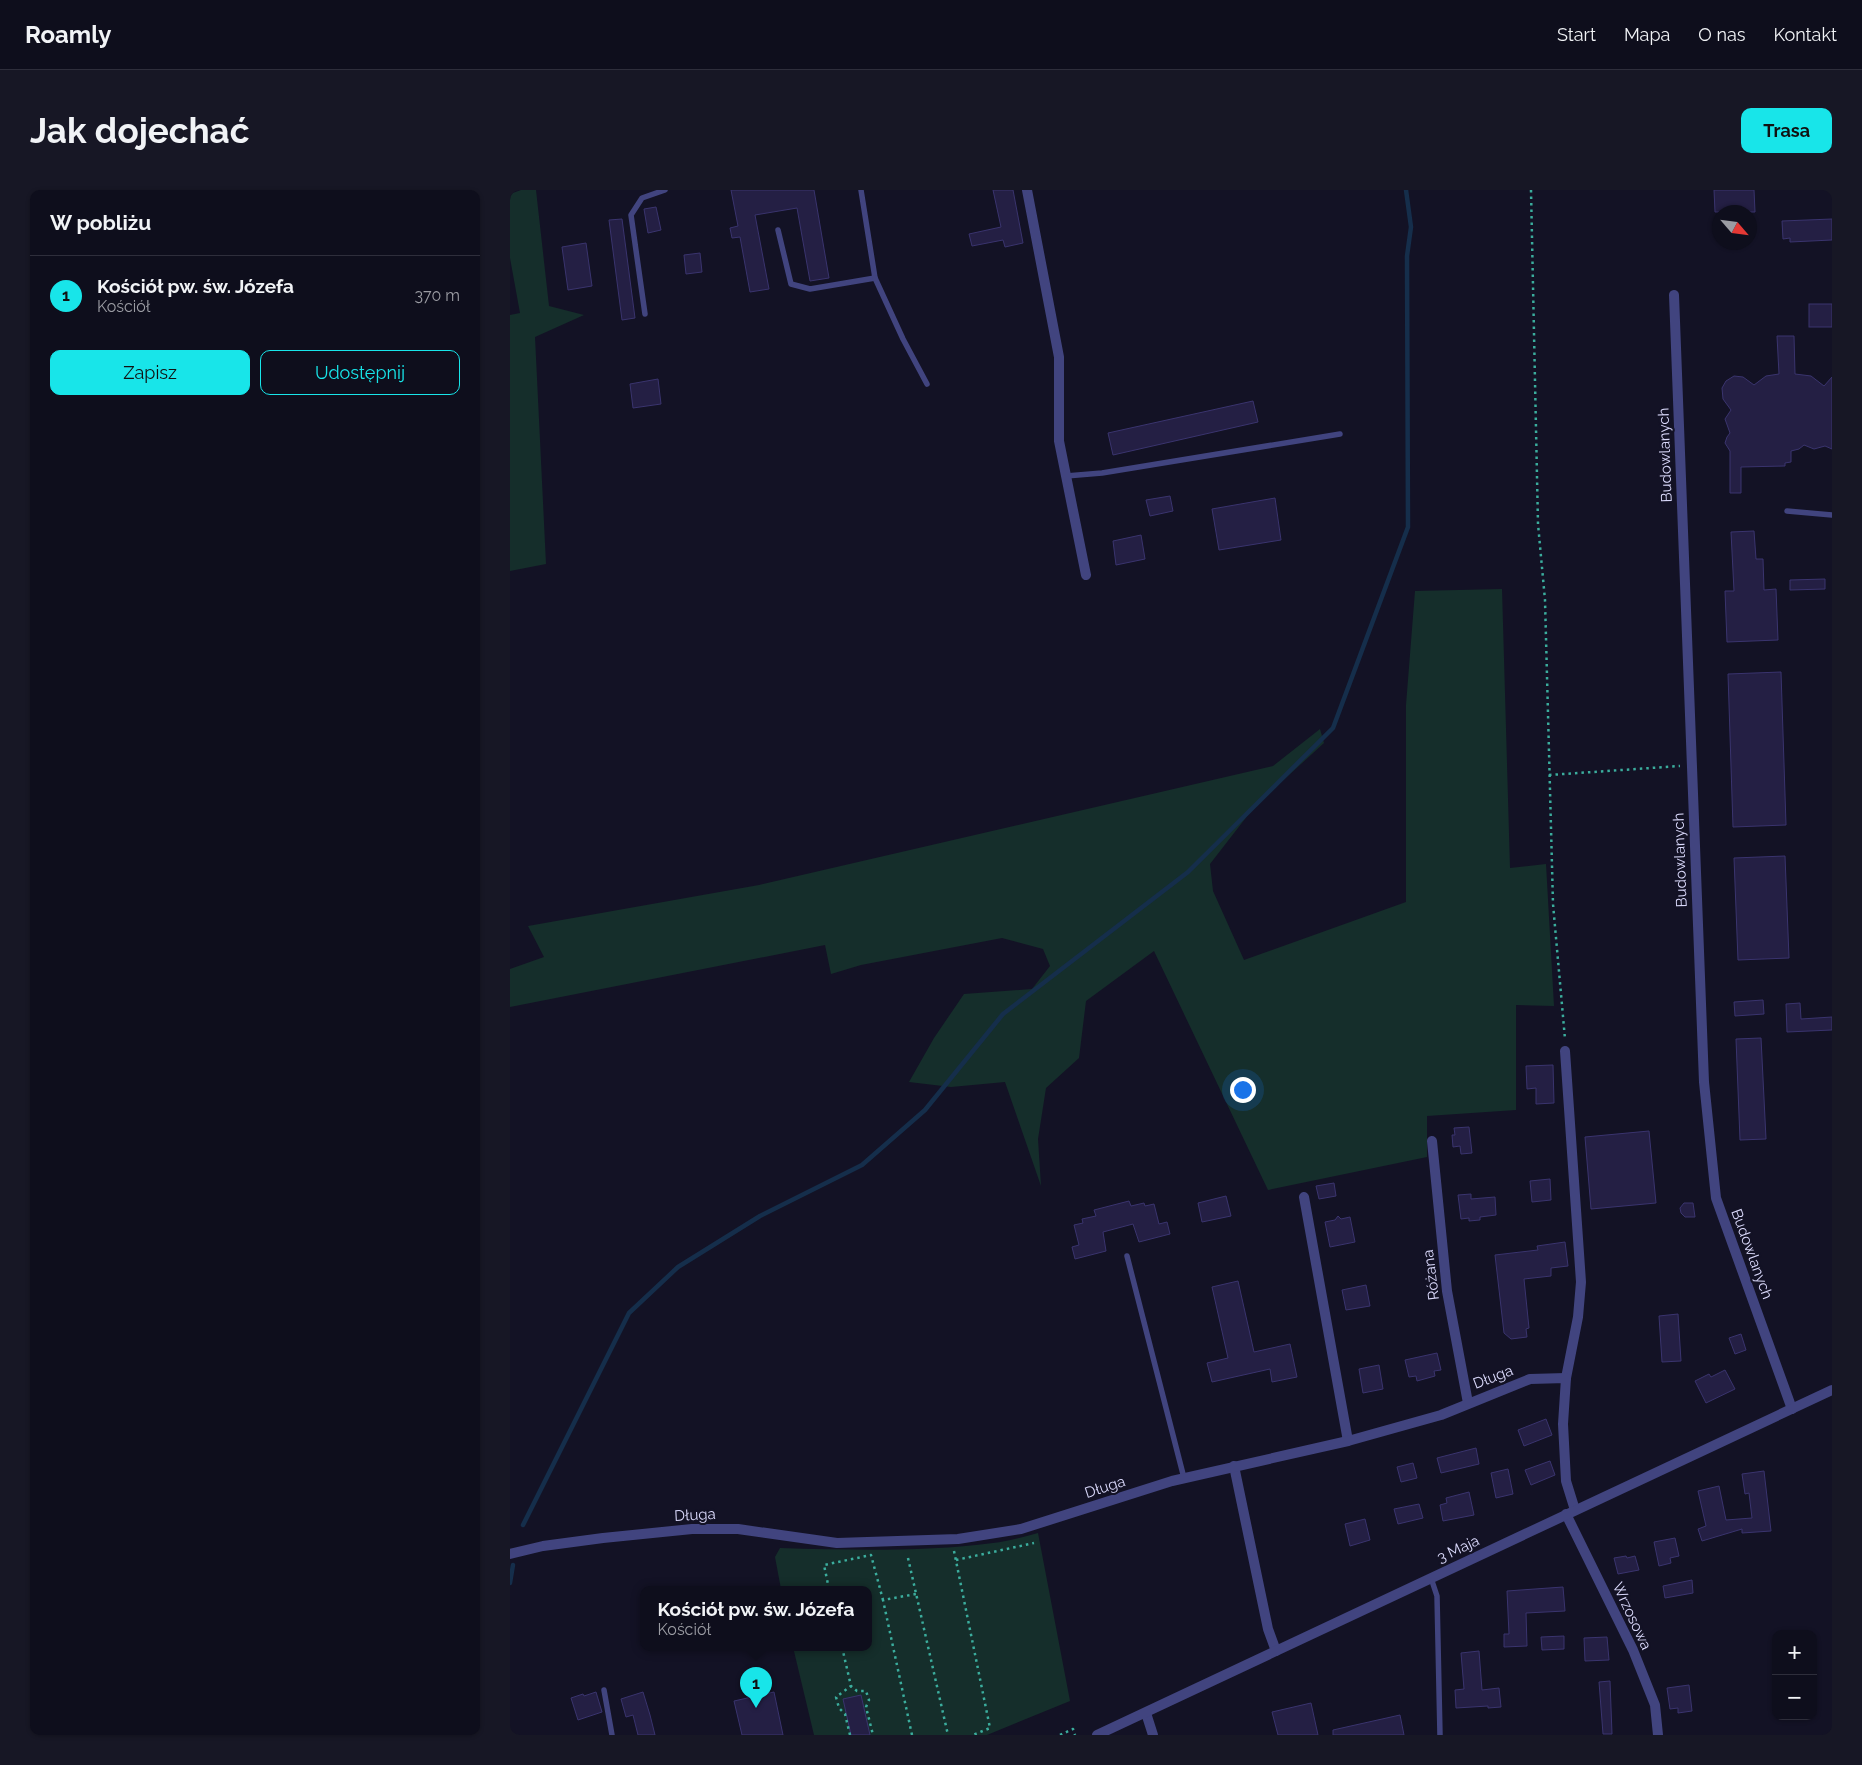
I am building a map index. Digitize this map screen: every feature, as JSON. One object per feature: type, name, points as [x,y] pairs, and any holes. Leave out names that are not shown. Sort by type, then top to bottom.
[{"type":"street","points":[[1027,190],[1059,357],[1059,441],[1086,574]]},
{"type":"street","name":"Budowlanych","points":[[1674,295],[1704,1082],[1716,1198],[1792,1409]]},
{"type":"street","points":[[1565,1051],[1581,1282],[1578,1317],[1570,1366],[1566,1378],[1563,1424],[1566,1482],[1570,1512]]},
{"type":"street","name":"Różana","points":[[1432,1141],[1447,1291],[1468,1403]]},
{"type":"street","points":[[1304,1196],[1348,1441]]},
{"type":"street","name":"Długa","points":[[510,1554],[563,1544],[692,1529],[738,1529],[837,1543],[952,1540],[1021,1530],[1184,1478],[1348,1441],[1441,1415],[1530,1379],[1566,1378]]},
{"type":"street","name":"3 Maja","points":[[1097,1735],[1832,1390]]},
{"type":"street","points":[[1234,1466],[1268,1629],[1276,1651]]},
{"type":"street","name":"Wrzosowa","points":[[1570,1512],[1633,1650],[1655,1706],[1658,1735]]},
{"type":"street","points":[[1146,1713],[1153,1735]]},
{"type":"lane","points":[[645,314],[631,215],[642,198],[665,190]]},
{"type":"lane","points":[[861,190],[875,278],[903,339],[927,384]]},
{"type":"lane","points":[[778,230],[791,284],[810,289],[875,278]]},
{"type":"lane","points":[[1066,476],[1102,473],[1340,434]]},
{"type":"lane","points":[[1787,511],[1832,515]]},
{"type":"lane","points":[[1127,1256],[1184,1478]]},
{"type":"lane","points":[[1431,1578],[1437,1596],[1440,1735]]},
{"type":"lane","points":[[604,1690],[612,1735]]},
{"type":"path","points":[[1531,190],[1538,524],[1546,600],[1553,904],[1565,1051]]},
{"type":"path","points":[[1549,775],[1692,765]]},
{"type":"path","points":[[952,1540],[990,1728],[973,1735]]},
{"type":"path","points":[[956,1560],[1034,1543]]},
{"type":"path","points":[[828,1586],[824,1565],[871,1556],[883,1600],[912,1735]]},
{"type":"path","points":[[908,1558],[948,1735]]},
{"type":"path","points":[[883,1600],[916,1594]]},
{"type":"path","points":[[843,1651],[851,1686],[857,1691],[866,1691],[869,1700],[866,1707],[873,1735]]},
{"type":"path","points":[[850,1735],[845,1714],[839,1708],[836,1697],[851,1686]]},
{"type":"path","points":[[1060,1735],[1072,1728],[1075,1735]]},
{"type":"green space","points":[[521,190],[536,190],[549,306],[584,315],[535,337],[546,564],[510,571],[510,315],[520,313],[510,258],[510,194]]},
{"type":"green space","points":[[1502,589],[1510,868],[1546,864],[1554,1006],[1516,1005],[1516,1110],[1427,1116],[1427,1157],[1268,1190],[1154,951],[1086,1001],[1079,1058],[1046,1088],[1038,1139],[1041,1186],[1005,1082],[951,1087],[909,1082],[934,1038],[964,994],[1032,989],[1050,966],[1043,949],[1002,938],[861,965],[831,974],[825,945],[510,1007],[510,969],[544,957],[528,926],[759,885],[1273,766],[1320,729],[1324,743],[1255,806],[1210,864],[1213,891],[1244,960],[1406,902],[1406,705],[1415,591]]},
{"type":"green space","points":[[1038,1533],[1070,1701],[987,1735],[814,1735],[794,1651],[872,1651],[872,1586],[780,1586],[775,1557],[780,1548],[860,1550],[941,1548],[1016,1539]]},
{"type":"building","points":[[731,190],[814,190],[829,278],[810,281],[797,208],[755,215],[769,289],[750,292],[740,237],[732,238],[730,228],[738,226]]},
{"type":"building","points":[[993,190],[1013,190],[1023,243],[1005,247],[1003,240],[972,246],[969,234],[1001,227]]},
{"type":"building","points":[[1714,190],[1754,190],[1755,205],[1715,205]]},
{"type":"building","points":[[656,207],[661,230],[648,233],[644,209]]},
{"type":"building","points":[[622,219],[635,318],[622,320],[609,220]]},
{"type":"building","points":[[1832,219],[1832,240],[1790,242],[1790,238],[1783,239],[1782,221]]},
{"type":"building","points":[[586,243],[592,286],[568,290],[562,247]]},
{"type":"building","points":[[700,253],[702,272],[686,274],[684,255]]},
{"type":"building","points":[[1809,304],[1832,304],[1832,327],[1809,327]]},
{"type":"building","points":[[1777,336],[1794,336],[1795,374],[1811,376],[1824,386],[1832,377],[1832,449],[1825,446],[1814,449],[1804,445],[1799,449],[1791,451],[1791,462],[1785,463],[1785,466],[1741,467],[1741,493],[1730,493],[1730,451],[1725,443],[1730,433],[1725,419],[1731,410],[1723,399],[1722,388],[1726,381],[1734,376],[1743,377],[1754,385],[1766,376],[1779,374]]},
{"type":"building","points":[[658,379],[661,404],[633,408],[630,384]]},
{"type":"building","points":[[1253,401],[1258,422],[1113,455],[1108,433]]},
{"type":"building","points":[[1170,496],[1173,511],[1150,516],[1146,500]]},
{"type":"building","points":[[1275,498],[1281,540],[1219,550],[1212,509]]},
{"type":"building","points":[[1754,531],[1756,559],[1763,559],[1764,590],[1776,589],[1778,640],[1727,642],[1725,591],[1734,591],[1731,532]]},
{"type":"building","points":[[1141,535],[1145,559],[1116,565],[1113,541]]},
{"type":"building","points":[[1825,579],[1825,589],[1790,590],[1790,580]]},
{"type":"building","points":[[1781,672],[1786,825],[1733,827],[1728,674]]},
{"type":"building","points":[[1785,856],[1789,958],[1738,960],[1734,858]]},
{"type":"building","points":[[1763,1000],[1764,1014],[1735,1016],[1734,1002]]},
{"type":"building","points":[[1800,1003],[1801,1019],[1832,1017],[1832,1030],[1787,1032],[1786,1004]]},
{"type":"building","points":[[1761,1038],[1766,1139],[1740,1140],[1736,1039]]},
{"type":"building","points":[[1553,1065],[1554,1103],[1536,1104],[1536,1088],[1527,1089],[1526,1066]]},
{"type":"building","points":[[1469,1127],[1472,1153],[1461,1154],[1460,1146],[1453,1147],[1452,1135],[1455,1135],[1454,1128]]},
{"type":"building","points":[[1649,1131],[1656,1203],[1591,1209],[1585,1137]]},
{"type":"building","points":[[1550,1179],[1551,1200],[1532,1202],[1530,1181]]},
{"type":"building","points":[[1334,1183],[1336,1196],[1319,1199],[1316,1186]]},
{"type":"building","points":[[1471,1194],[1471,1199],[1495,1197],[1496,1215],[1480,1217],[1480,1220],[1469,1221],[1469,1218],[1461,1219],[1458,1195]]},
{"type":"building","points":[[1226,1196],[1231,1216],[1202,1222],[1198,1203]]},
{"type":"building","points":[[1129,1201],[1131,1206],[1144,1203],[1145,1206],[1154,1204],[1159,1224],[1167,1222],[1170,1234],[1139,1242],[1133,1224],[1103,1232],[1106,1251],[1075,1259],[1072,1247],[1079,1245],[1074,1225],[1083,1223],[1082,1219],[1096,1216],[1094,1210]]},
{"type":"building","points":[[1684,1203],[1693,1203],[1695,1217],[1685,1217],[1681,1213],[1680,1208]]},
{"type":"building","points":[[1338,1216],[1341,1219],[1350,1217],[1355,1242],[1330,1247],[1325,1222],[1335,1220]]},
{"type":"building","points":[[1565,1242],[1568,1266],[1551,1268],[1551,1276],[1524,1279],[1529,1328],[1526,1329],[1527,1337],[1511,1339],[1504,1333],[1495,1255],[1538,1250],[1537,1246]]},
{"type":"building","points":[[1238,1281],[1254,1352],[1290,1344],[1297,1377],[1272,1382],[1270,1369],[1212,1382],[1207,1363],[1228,1358],[1212,1287]]},
{"type":"building","points":[[1366,1285],[1370,1306],[1346,1310],[1342,1290]]},
{"type":"building","points":[[1678,1314],[1681,1361],[1662,1362],[1659,1316]]},
{"type":"building","points":[[1741,1334],[1746,1350],[1735,1354],[1729,1338]]},
{"type":"building","points":[[1437,1353],[1441,1370],[1434,1371],[1435,1376],[1417,1381],[1416,1376],[1409,1377],[1405,1360]]},
{"type":"building","points":[[1379,1365],[1383,1389],[1363,1393],[1359,1369]]},
{"type":"building","points":[[1725,1370],[1735,1389],[1706,1403],[1695,1381],[1709,1374],[1711,1377]]},
{"type":"building","points":[[1546,1419],[1552,1435],[1524,1446],[1518,1430]]},
{"type":"building","points":[[1476,1448],[1479,1464],[1441,1473],[1437,1458]]},
{"type":"building","points":[[1550,1461],[1555,1475],[1531,1485],[1525,1470]]},
{"type":"building","points":[[1413,1463],[1417,1478],[1401,1482],[1397,1467]]},
{"type":"building","points":[[1508,1469],[1513,1494],[1496,1498],[1491,1473]]},
{"type":"building","points":[[1764,1471],[1771,1531],[1742,1533],[1742,1529],[1702,1541],[1698,1529],[1706,1526],[1698,1491],[1719,1486],[1726,1520],[1752,1518],[1749,1493],[1745,1494],[1742,1474]]},
{"type":"building","points":[[1469,1492],[1474,1515],[1443,1521],[1440,1505],[1447,1503],[1446,1498]]},
{"type":"building","points":[[1419,1504],[1423,1518],[1398,1524],[1394,1509]]},
{"type":"building","points":[[1365,1519],[1370,1540],[1350,1546],[1345,1524]]},
{"type":"building","points":[[1675,1538],[1679,1556],[1670,1558],[1671,1563],[1659,1566],[1654,1542]]},
{"type":"building","points":[[1626,1556],[1627,1558],[1635,1556],[1639,1570],[1618,1574],[1614,1558]]},
{"type":"building","points":[[1692,1580],[1693,1593],[1665,1598],[1663,1586]]},
{"type":"building","points":[[1563,1587],[1565,1611],[1526,1613],[1527,1646],[1504,1647],[1504,1634],[1509,1634],[1507,1591]]},
{"type":"building","points":[[1564,1636],[1564,1649],[1542,1650],[1541,1637]]},
{"type":"building","points":[[1607,1637],[1609,1660],[1585,1661],[1584,1638]]},
{"type":"building","points":[[1479,1651],[1482,1690],[1499,1688],[1501,1707],[1456,1708],[1455,1690],[1464,1689],[1461,1653]]},
{"type":"building","points":[[1610,1681],[1612,1734],[1603,1734],[1599,1682]]},
{"type":"building","points":[[1689,1685],[1692,1711],[1678,1713],[1678,1708],[1670,1709],[1667,1688]]},
{"type":"building","points":[[596,1692],[602,1712],[578,1720],[571,1698]]},
{"type":"building","points":[[643,1692],[655,1735],[638,1735],[633,1715],[626,1717],[621,1699]]},
{"type":"building","points":[[774,1692],[783,1735],[742,1735],[734,1701]]},
{"type":"building","points":[[861,1695],[870,1735],[851,1735],[843,1699]]},
{"type":"building","points":[[1311,1703],[1318,1735],[1278,1735],[1272,1712]]},
{"type":"building","points":[[1400,1715],[1404,1735],[1333,1735],[1333,1730]]},
{"type":"waterway","points":[[523,1525],[629,1313],[678,1267],[760,1216],[862,1165],[925,1110],[1003,1014],[1188,872],[1333,728],[1408,527],[1407,256],[1411,227],[1406,190]]},
{"type":"waterway","points":[[510,1583],[513,1565]]},
{"type":"place","name":"Kościół pw. św. Józefa","points":[[756,1708]]}]
